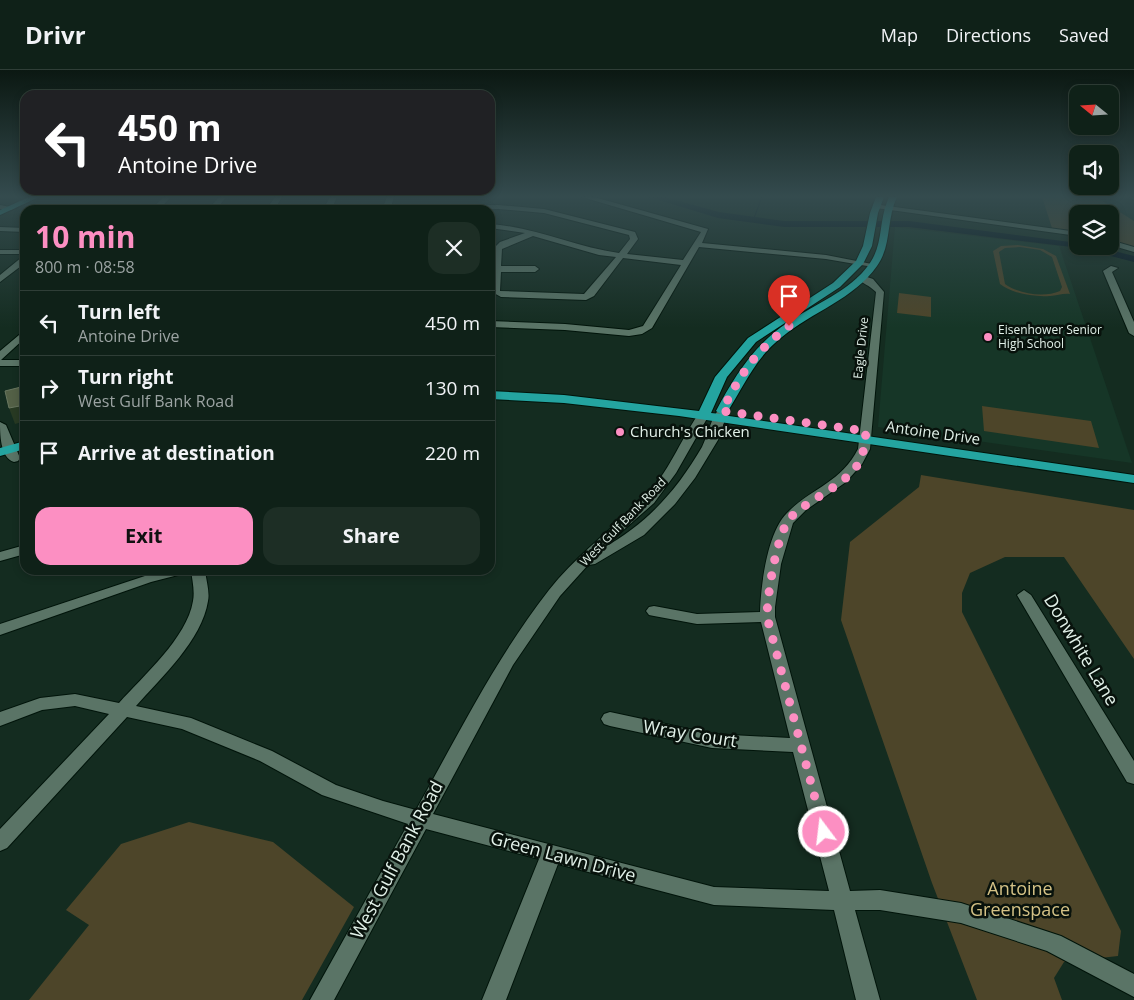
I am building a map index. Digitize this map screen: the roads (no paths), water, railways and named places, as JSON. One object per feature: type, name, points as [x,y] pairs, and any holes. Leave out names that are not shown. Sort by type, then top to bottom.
[{"type":"main road","name":"West Gulf Bank Road","points":[[705,412],[718,380],[733,359],[764,330],[830,289],[860,262],[867,250],[869,240]]},
{"type":"main road","name":"West Gulf Bank Road","points":[[720,415],[735,384],[748,364],[765,345],[789,326],[843,293],[861,278],[878,258],[882,240]]},
{"type":"main road","points":[[830,289],[843,293]]},
{"type":"main road","points":[[733,359],[748,364]]},
{"type":"main road","points":[[718,380],[735,384]]},
{"type":"main road","name":"Antoine Drive","points":[[495,386],[579,392],[720,415],[1128,473]]},
{"type":"main road","name":"Antoine Drive","points":[[495,395],[565,399],[705,412]]},
{"type":"main road","points":[[0,461],[12,453]]},
{"type":"street","points":[[514,240],[500,246],[496,292],[501,294],[586,297],[591,294],[633,240]]},
{"type":"street","points":[[559,240],[602,253],[685,264]]},
{"type":"street","points":[[495,324],[639,332],[647,328],[700,240]]},
{"type":"street","points":[[698,244],[873,265]]},
{"type":"street","points":[[1119,245],[1134,250]]},
{"type":"street","points":[[0,252],[20,252]]},
{"type":"street","points":[[2,277],[20,263]]},
{"type":"street","points":[[1114,268],[1107,271],[1134,333]]},
{"type":"street","points":[[497,269],[535,269]]},
{"type":"street","name":"Eagle Drive","points":[[767,617],[770,586],[782,534],[790,518],[857,466],[864,449],[880,292],[870,280],[861,278]]},
{"type":"street","points":[[0,357],[20,338]]},
{"type":"street","points":[[0,364],[20,363]]},
{"type":"street","name":"West Gulf Bank Road","points":[[322,1000],[506,663],[539,614],[596,547],[648,500],[670,473],[705,412]]},
{"type":"street","name":"West Gulf Bank Road","points":[[575,572],[638,533],[658,515],[689,478],[713,437],[720,415]]},
{"type":"street","points":[[0,425],[12,453]]},
{"type":"street","points":[[670,473],[689,478]]},
{"type":"street","points":[[0,557],[20,551]]},
{"type":"street","points":[[0,630],[88,598],[164,575]]},
{"type":"street","points":[[0,842],[123,710],[180,645],[191,627],[201,600],[198,575]]},
{"type":"street","name":"Donwhite Lane","points":[[1024,595],[1134,777]]},
{"type":"street","points":[[654,611],[697,619],[767,617],[868,1000]]},
{"type":"street","name":"Green Lawn Drive","points":[[0,719],[40,704],[62,700],[87,701],[185,723],[266,756],[338,794],[420,819],[551,855],[714,896],[906,902],[984,919],[1053,943],[1134,986]]},
{"type":"street","name":"Wray Court","points":[[610,719],[712,741],[801,745]]},
{"type":"street","points":[[494,1000],[551,855]]},
{"type":"waterway","points":[[1035,240],[1069,245]]},
{"type":"waterway","points":[[1118,255],[1134,259]]},
{"type":"place","name":"Eisenhower Senior High School","points":[[988,337]]},
{"type":"place","name":"Church's Chicken","points":[[620,432]]},
{"type":"park label","name":"Antoine Greenspace","points":[[1020,900]]}]
